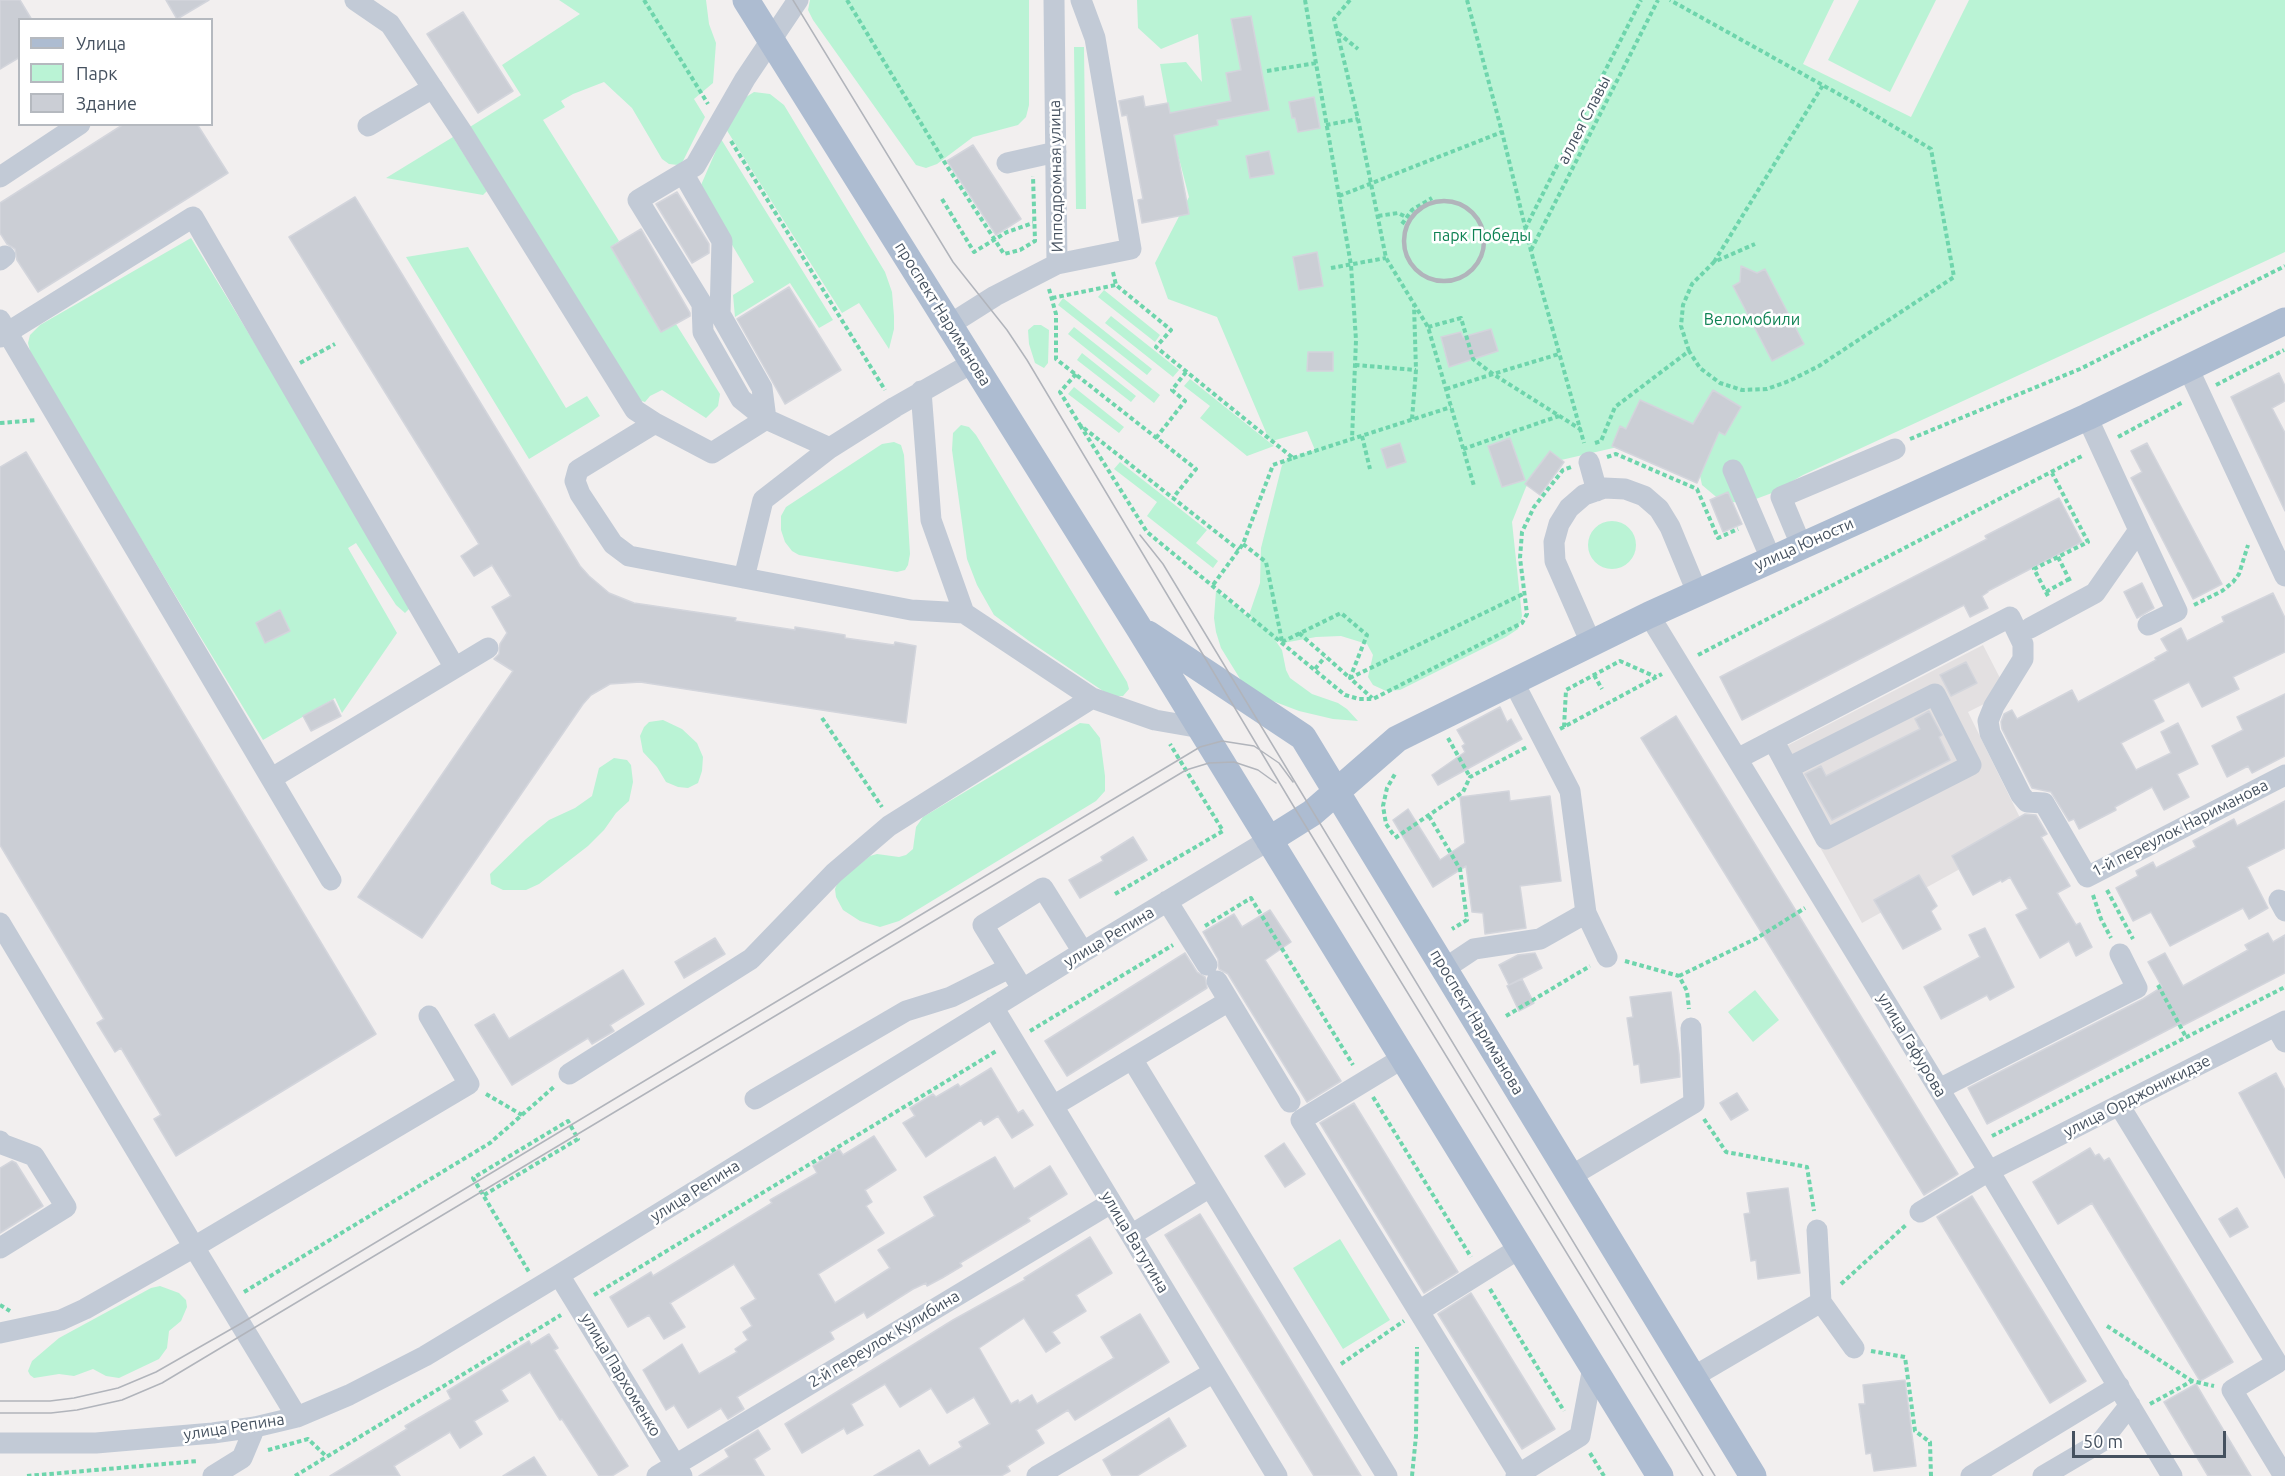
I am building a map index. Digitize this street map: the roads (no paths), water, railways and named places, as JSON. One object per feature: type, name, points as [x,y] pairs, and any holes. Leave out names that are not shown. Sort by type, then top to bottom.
[{"type":"main road","name":"проспект Нариманова","points":[[746,0],[1201,728],[1659,1476]]},
{"type":"main road","name":"улица Юности","points":[[1337,792],[1397,739],[1513,681],[1697,592],[2087,417],[2285,321]]},
{"type":"main road","name":"проспект Нариманова","points":[[1139,628],[1303,737],[1753,1476]]},
{"type":"main road","name":"улица Репина","points":[[1269,840],[1303,820],[1337,792]]},
{"type":"street","points":[[355,0],[390,24],[433,88],[635,410],[712,453],[766,419]]},
{"type":"street","points":[[798,0],[771,39],[695,166],[638,201],[702,304],[703,332],[741,399],[766,419],[830,448]]},
{"type":"street","name":"Ипподромная улица","points":[[949,324],[995,296],[1057,264],[1054,0]]},
{"type":"street","points":[[1057,264],[1131,249],[1095,38],[1081,0]]},
{"type":"street","points":[[368,126],[433,88]]},
{"type":"street","points":[[0,177],[77,126]]},
{"type":"street","points":[[1006,163],[1056,152]]},
{"type":"street","points":[[683,173],[722,241],[720,314],[762,388],[766,419]]},
{"type":"street","points":[[331,880],[59,419],[2,329],[193,217],[455,668]]},
{"type":"street","points":[[744,578],[763,500],[830,448],[921,391],[974,362]]},
{"type":"street","points":[[2188,368],[2285,576]]},
{"type":"street","points":[[921,391],[931,520],[964,613]]},
{"type":"street","points":[[2087,417],[2177,610],[2148,625]]},
{"type":"street","points":[[655,423],[578,470],[575,481],[580,494],[613,544],[628,556],[911,610],[964,613],[1092,698],[1155,720],[1201,728]]},
{"type":"street","points":[[1801,546],[1781,497],[1895,449]]},
{"type":"street","points":[[1580,454],[1597,491]]},
{"type":"street","points":[[1733,470],[1771,559]]},
{"type":"street","points":[[1591,643],[1555,561],[1554,542],[1559,524],[1569,508],[1584,495],[1604,488],[1625,489],[1644,496],[1659,509],[1670,527],[1697,592]]},
{"type":"street","points":[[2030,628],[2095,593],[2139,530]]},
{"type":"street","name":"улица Гафурова","points":[[1649,615],[1989,1171],[2172,1476]]},
{"type":"street","name":"1-й переулок Нариманова","points":[[1773,740],[2010,617],[2023,644],[2023,659],[1994,706],[1988,721],[1990,733],[2020,795],[2027,802],[2044,802],[2087,877],[2285,775]]},
{"type":"street","points":[[272,778],[488,648]]},
{"type":"street","points":[[1513,681],[1570,790],[1586,913],[1607,957]]},
{"type":"street","points":[[1737,759],[1773,740],[1826,839],[1971,765],[1935,694],[1788,768]]},
{"type":"street","points":[[569,1074],[751,959],[834,873],[893,824],[1092,698]]},
{"type":"street","name":"улица Репина","points":[[0,1443],[96,1443],[147,1440],[255,1427],[297,1417],[349,1395],[425,1356],[1269,840]]},
{"type":"street","points":[[1022,989],[983,925],[1043,888],[1083,952]]},
{"type":"street","points":[[1167,901],[1290,1102]]},
{"type":"street","points":[[1444,969],[1474,949],[1540,939],[1586,913]]},
{"type":"street","points":[[0,923],[297,1417]]},
{"type":"street","points":[[1939,1089],[2137,988],[2120,954]]},
{"type":"street","points":[[755,1099],[906,1011],[951,997],[1009,968]]},
{"type":"street","points":[[1053,1106],[1229,1001]]},
{"type":"street","name":"улица Ватутина","points":[[993,1007],[1277,1476]]},
{"type":"street","points":[[0,1334],[61,1320],[85,1309],[469,1084],[429,1016]]},
{"type":"street","points":[[1571,1176],[1694,1103],[1691,1028]]},
{"type":"street","name":"улица Орджоникидзе","points":[[1920,1212],[1989,1171],[2119,1105],[2282,1030]]},
{"type":"street","points":[[1403,1058],[1301,1120],[1518,1475],[1580,1436],[1593,1367]]},
{"type":"street","points":[[1132,1059],[1387,1476]]},
{"type":"street","points":[[2119,1105],[2277,1363],[2232,1390],[2284,1476]]},
{"type":"street","points":[[0,1141],[2,1144],[34,1156],[66,1207],[0,1248]]},
{"type":"street","points":[[1131,1235],[1210,1187]]},
{"type":"street","name":"2-й переулок Кулибина","points":[[657,1476],[679,1470],[1111,1203]]},
{"type":"street","points":[[1817,1230],[1821,1302],[1854,1348]]},
{"type":"street","points":[[1419,1311],[1520,1248]]},
{"type":"street","name":"улица Пархоменко","points":[[559,1275],[679,1470]]},
{"type":"street","points":[[1693,1377],[1821,1302]]},
{"type":"street","points":[[1037,1476],[1214,1372]]},
{"type":"street","points":[[1971,1476],[2119,1386]]},
{"type":"street","points":[[2043,1476],[2101,1442],[2133,1409]]},
{"type":"street","points":[[209,1468],[242,1458],[255,1427]]},
{"type":"tram line","points":[[793,0],[953,262],[1007,330],[1027,360],[1291,802],[1703,1476]]},
{"type":"tram line","points":[[1140,535],[1163,564],[1715,1476]]},
{"type":"tram line","points":[[0,1401],[50,1401],[74,1398],[118,1388],[156,1372],[240,1324],[1200,747],[1222,741],[1254,746],[1279,763],[1293,782]]},
{"type":"tram line","points":[[0,1413],[51,1413],[77,1410],[122,1400],[162,1383],[1186,770],[1209,763],[1234,762],[1258,770],[1276,783]]},
{"type":"railway","points":[[1444,201],[1459,204],[1472,213],[1481,226],[1484,241],[1481,256],[1472,269],[1459,278],[1444,281],[1429,278],[1416,269],[1407,256],[1404,241],[1407,226],[1416,213],[1429,204],[1444,201]]},
{"type":"park label","name":"парк Победы","points":[[1482,236]]},
{"type":"park label","name":"Веломобили","points":[[1752,320]]}]
